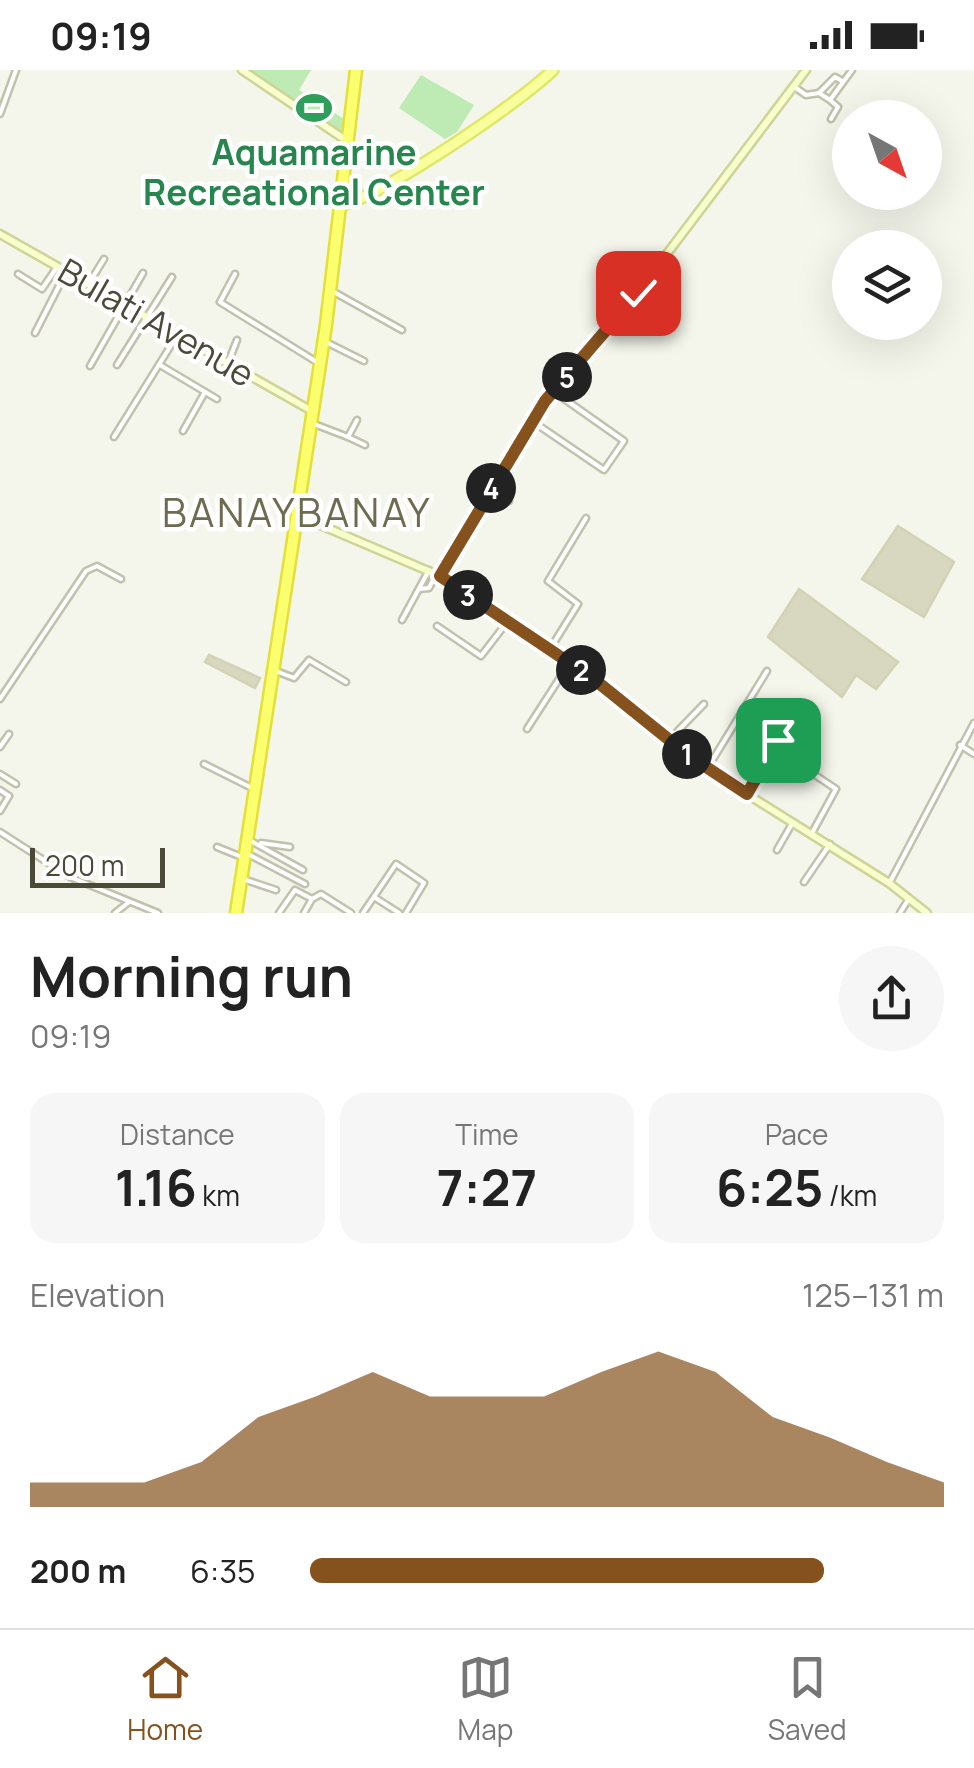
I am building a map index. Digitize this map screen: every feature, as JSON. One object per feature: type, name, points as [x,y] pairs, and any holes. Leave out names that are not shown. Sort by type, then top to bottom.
[{"type":"highway","points":[[236,913],[324,340],[356,70]]},
{"type":"main road","points":[[340,206],[377,190],[511,105],[553,70]]},
{"type":"street","points":[[0,114],[16,70]]},
{"type":"street","points":[[242,70],[347,141]]},
{"type":"street","points":[[402,620],[553,391],[601,341],[806,70]]},
{"type":"street","points":[[830,100],[852,70]]},
{"type":"street","points":[[793,86],[806,95],[819,93],[834,78],[843,82]]},
{"type":"street","points":[[819,93],[838,107],[830,119]]},
{"type":"street","name":"Bulati Avenue","points":[[0,234],[228,363],[311,417]]},
{"type":"street","points":[[88,285],[104,259]]},
{"type":"street","points":[[18,274],[42,289],[58,267]]},
{"type":"street","points":[[36,333],[66,272]]},
{"type":"street","points":[[90,366],[144,272]]},
{"type":"street","points":[[236,274],[220,302],[320,364]]},
{"type":"street","points":[[117,365],[172,276]]},
{"type":"street","points":[[331,290],[402,330]]},
{"type":"street","points":[[114,437],[178,334]]},
{"type":"street","points":[[228,363],[238,340]]},
{"type":"street","points":[[324,340],[364,360]]},
{"type":"street","points":[[160,365],[217,400]]},
{"type":"street","points":[[532,421],[604,470],[614,456],[624,441],[553,391]]},
{"type":"street","points":[[183,431],[205,392]]},
{"type":"street","points":[[311,417],[365,445]]},
{"type":"street","points":[[348,437],[358,420]]},
{"type":"street","points":[[490,488],[509,501]]},
{"type":"street","points":[[296,514],[435,573],[570,662],[707,768],[830,844],[927,913]]},
{"type":"street","points":[[550,648],[578,604],[548,580],[586,518]]},
{"type":"street","points":[[0,698],[86,571],[97,566],[121,579]]},
{"type":"street","points":[[436,626],[481,656],[508,622]]},
{"type":"street","points":[[272,669],[292,679],[309,660],[346,682]]},
{"type":"street","points":[[527,729],[570,662]]},
{"type":"street","points":[[707,768],[767,670]]},
{"type":"street","points":[[670,740],[704,704]]},
{"type":"street","points":[[747,794],[778,740],[807,719]]},
{"type":"street","points":[[889,883],[960,744],[973,727]]},
{"type":"street","points":[[0,747],[9,734]]},
{"type":"street","points":[[960,744],[974,754]]},
{"type":"street","points":[[806,759],[806,769],[836,789],[812,833]]},
{"type":"street","points":[[204,764],[254,788]]},
{"type":"street","points":[[0,774],[16,784]]},
{"type":"street","points":[[0,790],[9,796],[0,811]]},
{"type":"street","points":[[776,850],[793,822]]},
{"type":"street","points":[[0,832],[70,877],[158,913]]},
{"type":"street","points":[[247,838],[290,848]]},
{"type":"street","points":[[247,838],[304,870]]},
{"type":"street","points":[[804,882],[830,844]]},
{"type":"street","points":[[217,847],[244,855],[305,884]]},
{"type":"street","points":[[364,913],[374,896],[398,864],[424,884],[403,913],[374,896]]},
{"type":"street","points":[[241,879],[276,890]]},
{"type":"street","points":[[279,913],[295,890],[312,899]]},
{"type":"street","points":[[304,913],[320,894],[350,913]]},
{"type":"street","points":[[900,913],[909,898]]},
{"type":"street","points":[[116,913],[134,902]]},
{"type":"green space","name":"Aquamarine Recreational Center","points":[[243,70],[311,70],[299,90],[344,119],[342,136]]},
{"type":"green space","points":[[421,75],[474,105],[457,132],[445,139],[399,108]]},
{"type":"building","points":[[898,526],[954,562],[924,617],[862,579]]},
{"type":"building","points":[[799,589],[898,662],[876,689],[856,675],[842,697],[768,637]]},
{"type":"building","points":[[209,655],[260,678],[255,688],[205,662]]},
{"type":"place","name":"Aquamarine Recreational Center","points":[[314,108]]},
{"type":"district","name":"BANAYBANAY","points":[[297,513]]},
{"type":"route","points":[[638,293],[601,341],[545,401],[440,576],[595,680],[688,755],[747,794],[778,740]]}]
